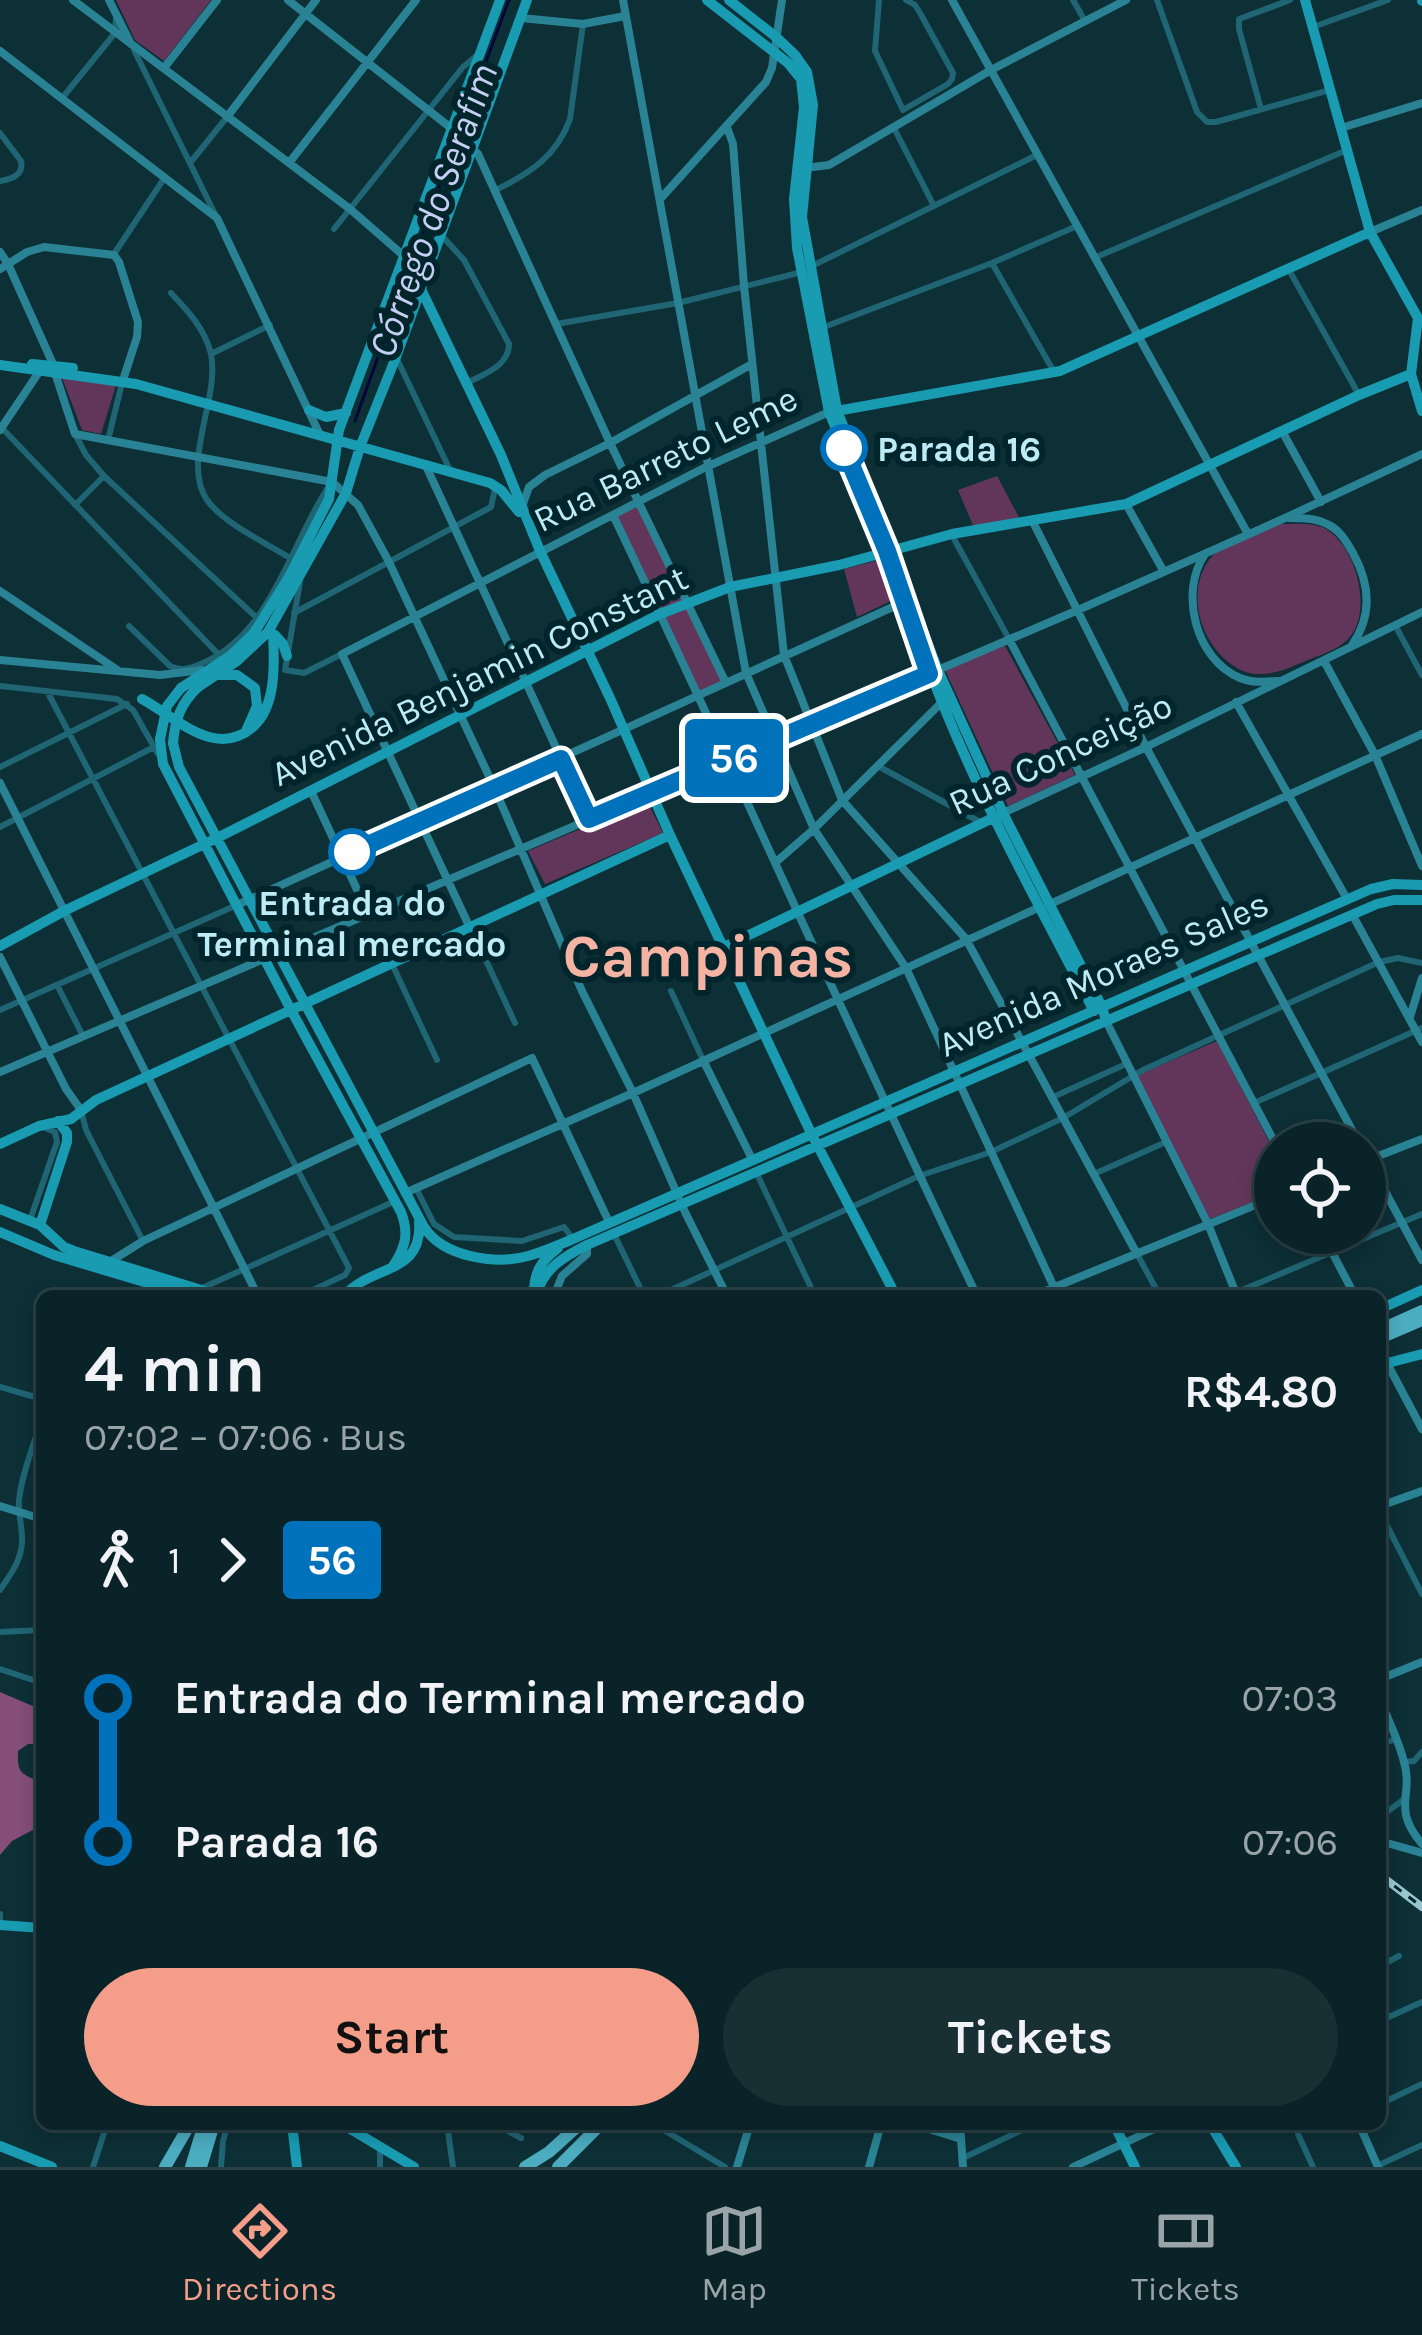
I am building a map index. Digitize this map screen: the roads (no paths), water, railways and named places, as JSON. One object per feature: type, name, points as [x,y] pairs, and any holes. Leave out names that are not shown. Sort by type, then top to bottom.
[{"type":"highway","points":[[1386,1331],[1422,1311]]},
{"type":"highway","points":[[1386,1332],[1422,1320]]},
{"type":"highway","points":[[165,2167],[187,2130]]},
{"type":"highway","points":[[191,2167],[202,2130]]},
{"type":"highway","points":[[201,2167],[217,2130]]},
{"type":"highway","points":[[555,2162],[576,2130]]},
{"type":"highway","points":[[525,2167],[555,2162],[594,2130]]},
{"type":"main road","points":[[73,0],[350,209],[407,260],[467,383],[530,530]]},
{"type":"main road","points":[[110,0],[133,48]]},
{"type":"main road","points":[[164,68],[217,0]]},
{"type":"main road","points":[[288,0],[471,145],[725,681]]},
{"type":"main road","points":[[227,117],[316,0]]},
{"type":"main road","points":[[289,164],[416,0]]},
{"type":"main road","points":[[142,699],[208,737],[226,740],[244,734],[268,707],[265,633],[329,499],[346,412],[407,260],[499,5],[485,0]]},
{"type":"main road","points":[[162,743],[187,698],[230,656],[265,633],[301,578],[346,493],[419,283],[527,0]]},
{"type":"main road","points":[[623,0],[746,673],[814,829],[906,968],[1055,1290]]},
{"type":"main road","points":[[706,0],[794,68],[801,80],[801,168]]},
{"type":"main road","points":[[729,0],[795,55],[810,81],[813,105],[794,216],[833,411],[890,550],[941,704],[1208,1224],[1231,1290]]},
{"type":"main road","points":[[661,198],[766,82],[782,0]]},
{"type":"main road","points":[[952,0],[1248,534]]},
{"type":"main road","points":[[801,168],[829,165],[894,128],[906,115],[1126,0]]},
{"type":"main road","points":[[1305,0],[1370,232],[1420,317],[1411,374],[1422,411]]},
{"type":"main road","points":[[521,18],[584,24],[625,16]]},
{"type":"main road","points":[[1,54],[217,218],[322,438]]},
{"type":"main road","points":[[1341,128],[1422,103]]},
{"type":"main road","points":[[727,127],[734,144],[744,286],[784,655],[842,800],[966,939],[1137,1254]]},
{"type":"main road","name":"Rua Barreto Leme","points":[[342,654],[708,466],[833,411],[1054,372],[1422,210]]},
{"type":"main road","points":[[4,266],[27,251],[44,247],[114,255],[138,322],[123,380]]},
{"type":"main road","points":[[0,252],[54,368],[75,434],[332,483],[358,505],[415,614],[584,997],[724,1290]]},
{"type":"main road","points":[[806,270],[824,328],[833,411]]},
{"type":"main road","points":[[522,506],[535,482],[752,364]]},
{"type":"main road","points":[[0,365],[39,371],[54,368]]},
{"type":"main road","points":[[0,365],[123,380],[494,484],[512,501],[588,651],[814,1139],[893,1290]]},
{"type":"main road","points":[[0,428],[39,371]]},
{"type":"main road","name":"Avenida Benjamin Constant","points":[[0,946],[660,614],[730,587],[839,565],[952,534],[1126,504],[1411,374]]},
{"type":"main road","points":[[309,410],[326,417],[346,412]]},
{"type":"main road","points":[[1282,431],[1321,502]]},
{"type":"main road","points":[[0,1072],[1078,610],[1422,454]]},
{"type":"main road","points":[[426,466],[589,819]]},
{"type":"main road","points":[[1126,504],[1164,572]]},
{"type":"main road","points":[[613,515],[973,1290]]},
{"type":"main road","points":[[1285,518],[1327,523],[1352,550],[1366,584],[1367,603],[1363,628],[1352,646]]},
{"type":"main road","points":[[1033,522],[1146,747],[1348,1122]]},
{"type":"main road","points":[[890,550],[933,672],[999,815]]},
{"type":"main road","points":[[1206,553],[1195,572],[1191,598],[1193,615],[1211,652],[1223,668],[1241,679],[1283,680]]},
{"type":"main road","points":[[0,592],[120,672]]},
{"type":"main road","points":[[237,905],[906,602]]},
{"type":"main road","name":"Rua Conceição","points":[[724,947],[1422,612]]},
{"type":"main road","points":[[265,633],[283,644],[286,663]]},
{"type":"main road","points":[[1009,639],[1264,1122]]},
{"type":"main road","points":[[342,654],[470,928]]},
{"type":"main road","points":[[0,660],[120,672],[237,675],[255,688],[257,706],[244,734]]},
{"type":"main road","points":[[1324,661],[1375,755],[1422,866]]},
{"type":"main road","points":[[213,672],[181,688],[167,706],[163,764],[251,898],[434,1241],[455,1253],[519,1258],[612,1228]]},
{"type":"main road","points":[[1236,702],[1348,899]]},
{"type":"main road","points":[[776,862],[941,704]]},
{"type":"main road","points":[[406,1194],[1422,734]]},
{"type":"main road","points":[[162,743],[179,767],[237,905],[291,1010],[361,1139],[406,1194],[403,1250],[393,1266]]},
{"type":"main road","points":[[0,783],[255,1290]]},
{"type":"main road","points":[[311,789],[368,913]]},
{"type":"main road","points":[[0,1144],[39,1126],[71,1119],[96,1100],[670,836]]},
{"type":"main road","name":"Avenida Moraes Sales","points":[[612,1228],[1026,1047],[1098,1009],[1348,899],[1393,884],[1422,885]]},
{"type":"main road","name":"Avenida Moraes Sales","points":[[1026,1047],[1106,1021],[1352,914],[1394,900],[1422,899]]},
{"type":"main road","points":[[1352,914],[1419,1029],[1422,1042]]},
{"type":"main road","points":[[0,957],[81,1110]]},
{"type":"main road","points":[[1410,1018],[1422,978]]},
{"type":"main road","points":[[107,1266],[143,1241],[532,1058],[612,1228]]},
{"type":"main road","points":[[703,1060],[754,1166]]},
{"type":"main road","points":[[16,1238],[15,1227],[31,1221],[68,1138],[58,1121]]},
{"type":"main road","points":[[1386,1152],[1422,1138]]},
{"type":"main road","points":[[1386,1194],[1422,1260]]},
{"type":"main road","points":[[1060,1290],[1254,1205]]},
{"type":"main road","points":[[0,1209],[31,1221],[64,1246],[107,1266]]},
{"type":"main road","points":[[351,1290],[413,1255],[419,1219]]},
{"type":"main road","points":[[537,1290],[550,1268],[612,1228]]},
{"type":"main road","points":[[0,1232],[54,1256],[107,1266],[185,1290]]},
{"type":"main road","points":[[535,1290],[539,1266],[573,1239]]},
{"type":"main road","points":[[556,1290],[562,1276],[588,1253],[587,1245]]},
{"type":"main road","points":[[1333,1254],[1351,1290]]},
{"type":"main road","points":[[1386,1306],[1422,1290]]},
{"type":"main road","points":[[1386,1363],[1422,1354]]},
{"type":"main road","points":[[1386,1369],[1422,1429]]},
{"type":"main road","points":[[1386,1506],[1422,1491]]},
{"type":"main road","points":[[0,1507],[36,1518]]},
{"type":"main road","points":[[1386,1677],[1422,1663]]},
{"type":"main road","points":[[1386,1715],[1404,1762],[1407,1820],[1422,1844]]},
{"type":"main road","points":[[1386,1843],[1422,1853]]},
{"type":"main road","points":[[0,1919],[36,1927]]},
{"type":"main road","points":[[293,2130],[297,2167]]},
{"type":"main road","points":[[353,2130],[414,2167]]},
{"type":"main road","points":[[737,2167],[748,2130]]},
{"type":"main road","points":[[868,2167],[879,2130]]},
{"type":"main road","points":[[933,2130],[962,2139]]},
{"type":"main road","points":[[961,2130],[963,2162]]},
{"type":"main road","points":[[1117,2130],[1135,2167]]},
{"type":"main road","points":[[1073,2167],[1152,2130]]},
{"type":"main road","points":[[1213,2130],[1230,2165]]},
{"type":"main road","points":[[1362,2130],[1378,2166]]},
{"type":"main road","points":[[0,2146],[52,2167]]},
{"type":"street","points":[[879,0],[875,51],[906,115],[952,79],[951,68],[920,13],[906,0]]},
{"type":"street","points":[[1073,0],[1085,21]]},
{"type":"street","points":[[1157,0],[1197,112],[1207,122],[1330,90]]},
{"type":"street","points":[[1261,109],[1239,19],[1290,0]]},
{"type":"street","points":[[1313,27],[1388,0]]},
{"type":"street","points":[[63,97],[115,33],[116,14]]},
{"type":"street","points":[[496,190],[541,165],[565,133],[584,24]]},
{"type":"street","points":[[133,48],[217,218]]},
{"type":"street","points":[[334,229],[463,67],[479,56]]},
{"type":"street","points":[[151,85],[164,68]]},
{"type":"street","points":[[190,163],[227,117]]},
{"type":"street","points":[[894,128],[934,206]]},
{"type":"street","points":[[0,133],[22,166],[12,178],[0,181]]},
{"type":"street","points":[[1094,258],[1347,149]]},
{"type":"street","points":[[556,324],[678,303],[806,270],[1037,154]]},
{"type":"street","points":[[114,255],[165,177]]},
{"type":"street","points":[[186,194],[200,182]]},
{"type":"street","points":[[824,328],[1077,226]]},
{"type":"street","points":[[440,235],[464,260],[509,344],[506,360],[467,383]]},
{"type":"street","points":[[992,262],[1054,372]]},
{"type":"street","points":[[1289,270],[1359,395]]},
{"type":"street","points":[[171,293],[193,317],[211,354],[200,487],[212,506],[290,558]]},
{"type":"street","points":[[211,354],[270,325]]},
{"type":"street","points":[[396,357],[452,473]]},
{"type":"street","points":[[86,455],[88,444],[103,439],[123,380]]},
{"type":"street","points":[[0,428],[219,655]]},
{"type":"street","points":[[75,434],[104,476],[256,617]]},
{"type":"street","points":[[75,505],[104,476]]},
{"type":"street","points":[[129,626],[173,669],[191,668],[236,644],[332,483]]},
{"type":"street","points":[[294,613],[490,507],[494,484]]},
{"type":"street","points":[[952,534],[1009,639]]},
{"type":"street","points":[[286,663],[301,578]]},
{"type":"street","points":[[1395,625],[1422,675]]},
{"type":"street","name":"Rua Barreto Leme","points":[[286,663],[293,674],[304,673],[342,654]]},
{"type":"street","points":[[0,686],[109,696],[127,704],[162,743],[0,827]]},
{"type":"street","points":[[47,691],[349,1268],[312,1290]]},
{"type":"street","points":[[0,767],[127,704]]},
{"type":"street","points":[[878,766],[982,823]]},
{"type":"street","points":[[0,1010],[237,905]]},
{"type":"street","points":[[470,928],[515,1023]]},
{"type":"street","points":[[671,1290],[919,1176],[991,1152],[1063,1118],[1132,1076],[1379,962],[1398,958],[1422,963]]},
{"type":"street","points":[[392,964],[437,1060]]},
{"type":"street","points":[[56,984],[82,1036]]},
{"type":"street","points":[[671,991],[703,1060]]},
{"type":"street","points":[[1254,1103],[1419,1029]]},
{"type":"street","points":[[1052,1098],[1126,1064]]},
{"type":"street","points":[[81,1110],[86,1130],[143,1241]]},
{"type":"street","points":[[31,1221],[57,1138],[52,1130],[39,1126]]},
{"type":"street","points":[[1094,1174],[1166,1142]]},
{"type":"street","points":[[754,1166],[811,1290]]},
{"type":"street","points":[[201,1290],[406,1194],[434,1224],[454,1237],[522,1241],[564,1227],[573,1239]]},
{"type":"street","points":[[1386,1229],[1422,1214]]},
{"type":"street","points":[[612,1228],[641,1290]]},
{"type":"street","points":[[1137,1254],[1157,1290]]},
{"type":"street","points":[[1245,1290],[1327,1254]]},
{"type":"street","points":[[0,1387],[36,1397]]},
{"type":"street","points":[[0,1590],[20,1556],[20,1496],[36,1439]]},
{"type":"street","points":[[1386,1521],[1422,1594]]},
{"type":"street","points":[[0,1632],[36,1630]]},
{"type":"street","points":[[0,1669],[36,1681]]},
{"type":"street","points":[[1386,1743],[1395,1739]]},
{"type":"street","points":[[1404,1762],[1420,1755]]},
{"type":"street","points":[[1386,1812],[1403,1800]]},
{"type":"street","points":[[1386,1963],[1399,1956]]},
{"type":"street","points":[[1386,2017],[1422,2002]]},
{"type":"street","points":[[1386,2101],[1422,2084]]},
{"type":"street","points":[[93,2167],[105,2130]]},
{"type":"street","points":[[221,2130],[221,2167]]},
{"type":"street","points":[[449,2130],[453,2167]]},
{"type":"street","points":[[506,2130],[521,2138]]},
{"type":"street","points":[[664,2130],[725,2167]]},
{"type":"street","points":[[963,2162],[1024,2130]]},
{"type":"street","points":[[1298,2130],[1313,2167]]},
{"type":"street","points":[[1378,2166],[1422,2145]]},
{"type":"street","points":[[380,2167],[381,2146]]},
{"type":"waterway","name":"Córrego do Serafim","points":[[460,131],[509,0]]},
{"type":"waterway","name":"Córrego do Serafim","points":[[413,261],[456,140]]},
{"type":"waterway","name":"Córrego do Serafim","points":[[355,421],[407,276]]},
{"type":"railway","points":[[1386,1880],[1422,1907]]},
{"type":"place","name":"Parada 16","points":[[844,448]]},
{"type":"place","name":"Entrada do Terminal mercado","points":[[352,852]]},
{"type":"district","name":"Campinas","points":[[708,955]]}]
